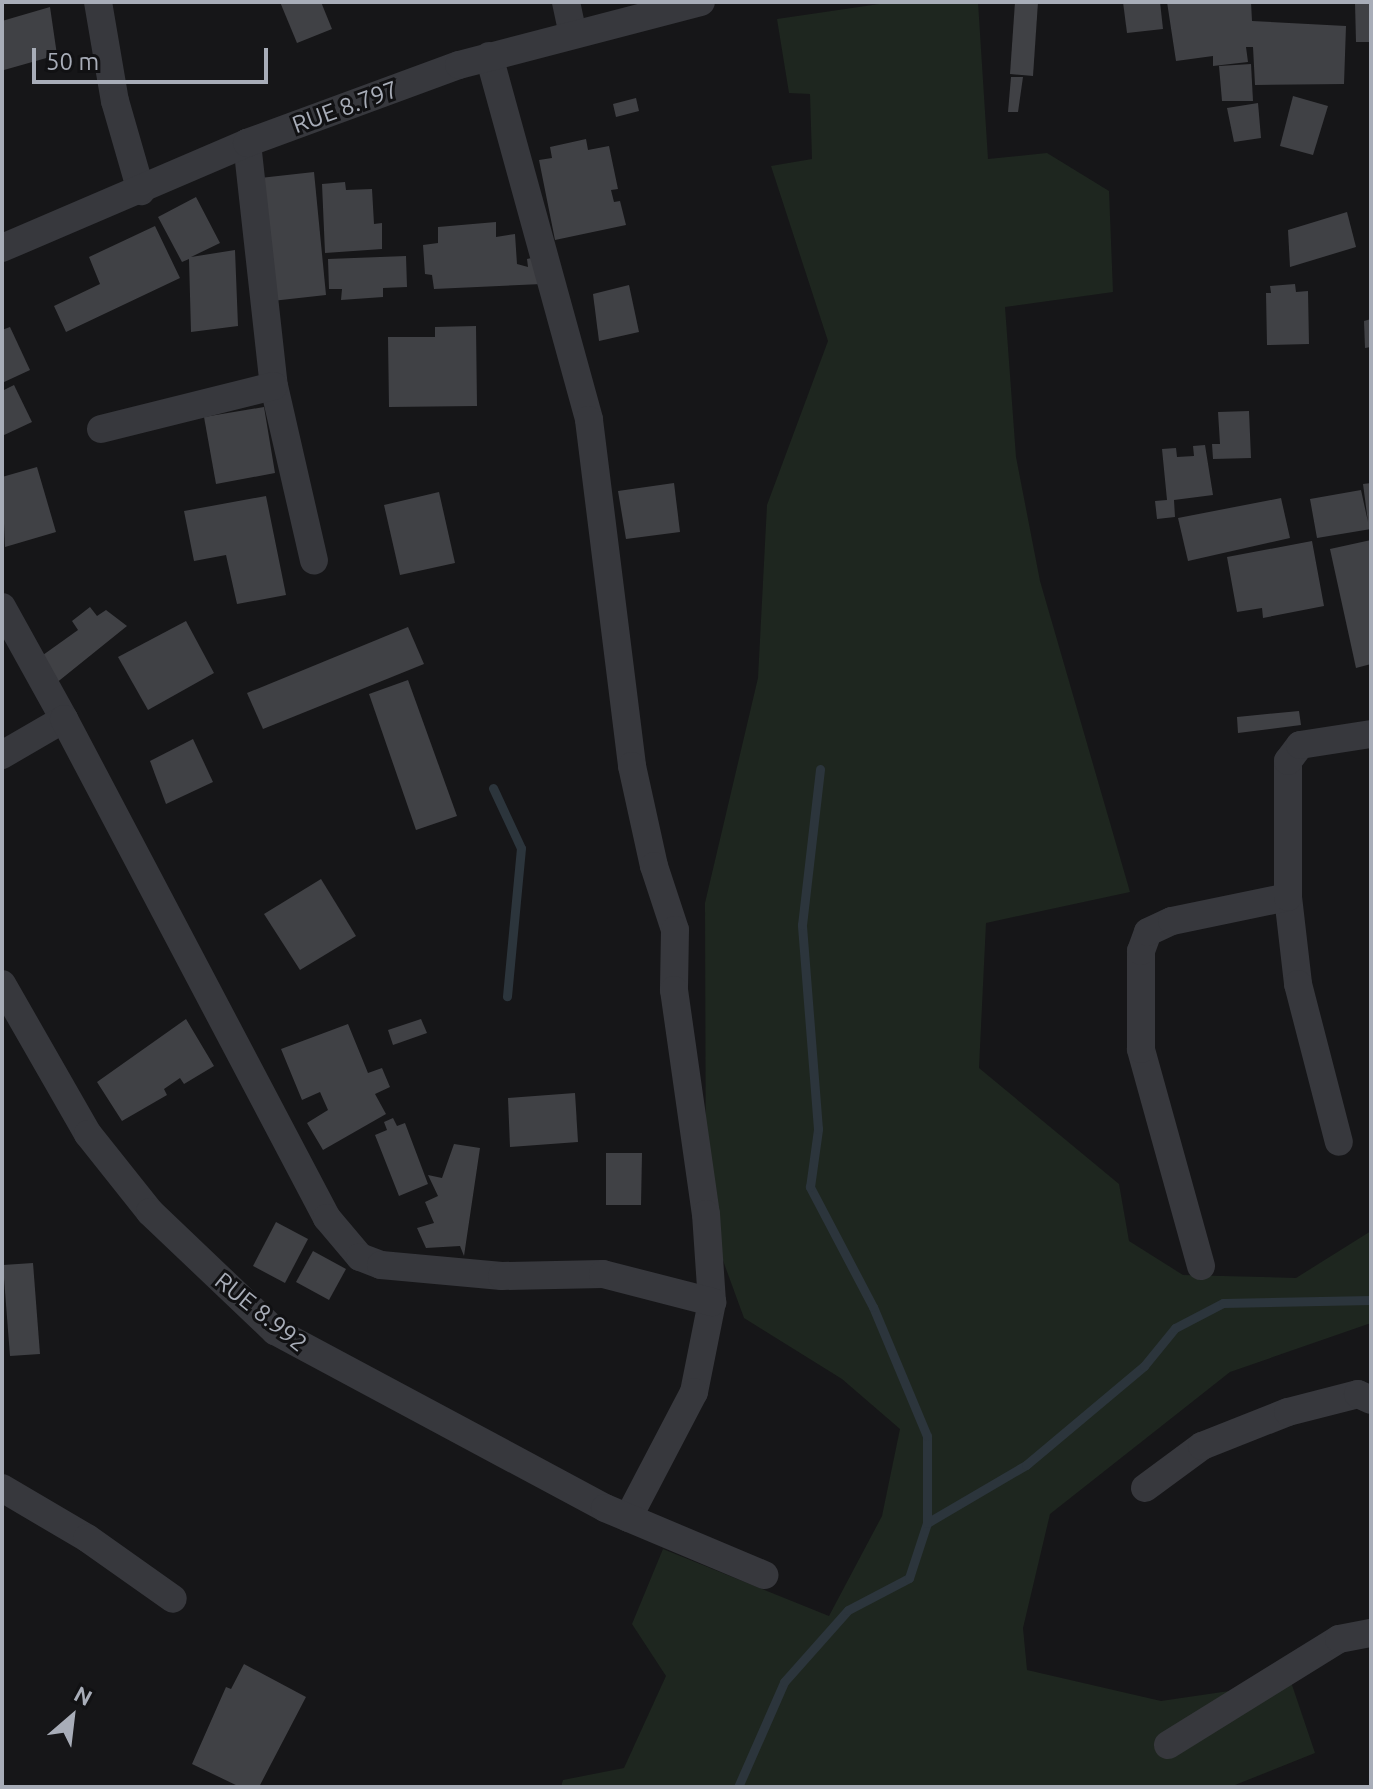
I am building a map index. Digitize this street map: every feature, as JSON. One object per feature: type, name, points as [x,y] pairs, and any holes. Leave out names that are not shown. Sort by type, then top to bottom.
[{"type":"street","points":[[98,2],[115,101],[141,191]]},
{"type":"street","points":[[566,2],[573,34]]},
{"type":"street","name":"RUE 8.797","points":[[2,248],[247,143],[489,56],[701,2]]},
{"type":"street","points":[[489,56],[589,420],[632,766],[654,866],[675,930],[674,990],[706,1214],[712,1302],[694,1392],[628,1518]]},
{"type":"street","points":[[247,143],[274,386],[314,560]]},
{"type":"street","points":[[101,429],[274,386]]},
{"type":"street","points":[[2,607],[252,1066],[312,1191],[343,1241],[360,1257],[381,1265],[502,1276],[603,1274],[712,1302]]},
{"type":"street","points":[[2,755],[64,719]]},
{"type":"street","points":[[1339,1142],[1298,984],[1288,897],[1288,761],[1300,745],[1371,734]]},
{"type":"street","points":[[1201,1266],[1141,1049],[1141,951],[1148,932],[1172,921],[1288,897]]},
{"type":"street","name":"RUE 8.992","points":[[2,984],[88,1134],[150,1212],[242,1303],[323,1360],[628,1518],[764,1575]]},
{"type":"street","points":[[1145,1488],[1202,1446],[1288,1412],[1358,1394],[1371,1400]]},
{"type":"street","points":[[2,1488],[87,1538],[173,1599]]},
{"type":"street","points":[[1168,1745],[1339,1639],[1371,1633]]},
{"type":"shaded area","points":[[893,2],[978,2],[988,159],[1047,153],[1109,191],[1113,292],[1005,307],[1016,457],[1040,581],[1130,892],[986,923],[979,1068],[1119,1184],[1129,1241],[1183,1275],[1296,1278],[1371,1231],[1371,1323],[1230,1372],[1050,1514],[1023,1628],[1027,1670],[1161,1701],[1291,1682],[1315,1753],[1230,1787],[561,1787],[563,1780],[624,1768],[666,1676],[632,1624],[663,1549],[829,1616],[882,1516],[900,1429],[842,1379],[744,1318],[706,1214],[705,903],[758,678],[767,505],[828,341],[771,166],[812,159],[810,94],[789,93],[777,19]]},
{"type":"building","points":[[280,2],[321,2],[332,29],[297,43]]},
{"type":"building","points":[[1015,2],[1038,2],[1033,76],[1010,74]]},
{"type":"building","points":[[1123,2],[1160,2],[1163,29],[1127,33]]},
{"type":"building","points":[[1167,2],[1251,2],[1252,21],[1346,26],[1344,84],[1255,85],[1253,47],[1246,47],[1248,62],[1213,66],[1213,56],[1176,61]]},
{"type":"building","points":[[1355,2],[1371,2],[1371,42],[1356,42]]},
{"type":"building","points":[[50,7],[57,55],[4,70],[2,21]]},
{"type":"building","points":[[1251,64],[1253,101],[1222,101],[1219,66]]},
{"type":"building","points":[[1011,77],[1023,77],[1018,112],[1008,112]]},
{"type":"building","points":[[1293,96],[1328,106],[1313,155],[1280,146]]},
{"type":"building","points":[[636,98],[639,111],[616,117],[613,104]]},
{"type":"building","points":[[1258,103],[1261,138],[1234,142],[1227,108]]},
{"type":"building","points":[[586,139],[588,150],[609,146],[618,189],[611,190],[614,202],[620,201],[626,225],[555,240],[539,160],[552,158],[550,147]]},
{"type":"building","points":[[314,172],[326,295],[272,301],[260,178]]},
{"type":"building","points":[[345,182],[346,190],[372,189],[374,224],[382,223],[382,249],[325,253],[322,184]]},
{"type":"building","points":[[196,197],[220,243],[191,257],[235,250],[238,326],[191,332],[189,259],[182,262],[158,217]]},
{"type":"building","points":[[1347,212],[1356,247],[1290,267],[1288,230]]},
{"type":"building","points":[[496,222],[496,237],[515,234],[517,264],[528,267],[527,259],[536,257],[542,284],[434,289],[432,275],[425,274],[423,245],[438,243],[438,227]]},
{"type":"building","points":[[155,226],[180,278],[66,332],[54,306],[100,284],[89,257]]},
{"type":"building","points":[[406,256],[407,287],[383,288],[383,297],[341,300],[342,289],[329,289],[328,259]]},
{"type":"building","points":[[1295,284],[1296,292],[1308,291],[1309,344],[1267,345],[1266,293],[1271,293],[1270,286]]},
{"type":"building","points":[[629,285],[639,332],[599,341],[593,294]]},
{"type":"building","points":[[1371,319],[1371,347],[1365,348],[1364,321]]},
{"type":"building","points":[[476,326],[477,406],[389,407],[388,337],[435,337],[435,327]]},
{"type":"building","points":[[10,327],[30,370],[2,383],[2,330]]},
{"type":"building","points":[[14,385],[32,422],[2,436],[2,391]]},
{"type":"building","points":[[264,407],[275,473],[216,484],[204,417]]},
{"type":"building","points":[[1249,411],[1251,458],[1213,459],[1212,444],[1220,444],[1218,412]]},
{"type":"building","points":[[1205,445],[1213,495],[1174,500],[1175,517],[1157,519],[1155,501],[1167,500],[1162,449],[1176,448],[1177,457],[1194,456],[1193,446]]},
{"type":"building","points":[[37,467],[56,532],[5,547],[2,477]]},
{"type":"building","points":[[674,483],[680,532],[626,539],[618,491]]},
{"type":"building","points":[[1371,483],[1371,529],[1317,538],[1310,499],[1361,490],[1368,522],[1363,484]]},
{"type":"building","points":[[439,492],[455,563],[400,575],[384,505]]},
{"type":"building","points":[[266,496],[286,595],[237,604],[226,555],[194,561],[184,511]]},
{"type":"building","points":[[1281,498],[1290,538],[1188,561],[1178,518]]},
{"type":"building","points":[[1371,540],[1371,664],[1356,668],[1330,549]]},
{"type":"building","points":[[1312,541],[1324,606],[1263,618],[1262,608],[1237,612],[1227,557]]},
{"type":"building","points":[[90,607],[97,616],[106,610],[127,626],[55,684],[36,660],[78,630],[72,621]]},
{"type":"building","points":[[186,621],[214,673],[148,710],[118,657]]},
{"type":"building","points":[[408,627],[424,664],[263,729],[247,693]]},
{"type":"building","points":[[408,680],[457,816],[416,830],[369,694]]},
{"type":"building","points":[[1299,711],[1301,725],[1238,733],[1237,717]]},
{"type":"building","points":[[193,739],[213,782],[166,804],[150,761]]},
{"type":"building","points":[[321,879],[356,936],[300,970],[264,914]]},
{"type":"building","points":[[186,1019],[214,1066],[184,1084],[180,1078],[164,1089],[167,1095],[122,1121],[97,1082]]},
{"type":"building","points":[[421,1019],[427,1033],[393,1045],[388,1030]]},
{"type":"building","points":[[348,1024],[368,1073],[382,1068],[390,1087],[375,1094],[386,1114],[323,1150],[307,1123],[328,1110],[320,1092],[302,1100],[281,1049]]},
{"type":"building","points":[[575,1093],[578,1142],[510,1147],[508,1098]]},
{"type":"building","points":[[393,1118],[397,1126],[405,1123],[428,1184],[399,1196],[375,1135],[387,1130],[384,1122]]},
{"type":"building","points":[[454,1144],[480,1148],[464,1256],[460,1246],[426,1248],[417,1228],[434,1223],[425,1202],[438,1196],[428,1175],[442,1178]]},
{"type":"building","points":[[606,1153],[642,1153],[641,1205],[606,1205]]},
{"type":"building","points":[[276,1222],[308,1239],[285,1283],[253,1266]]},
{"type":"building","points":[[313,1251],[346,1269],[329,1300],[296,1282]]},
{"type":"building","points":[[33,1263],[40,1354],[10,1356],[3,1265]]},
{"type":"building","points":[[244,1664],[306,1697],[259,1787],[240,1787],[192,1764],[226,1687],[231,1689]]},
{"type":"waterway","points":[[738,1787],[784,1682],[848,1610],[909,1578],[927,1523],[927,1436],[873,1307],[810,1187],[818,1129],[802,925],[820,769]]},
{"type":"waterway","points":[[493,788],[521,848],[507,996]]},
{"type":"waterway","points":[[927,1523],[1026,1465],[1144,1366],[1175,1328],[1223,1303],[1371,1300]]}]
